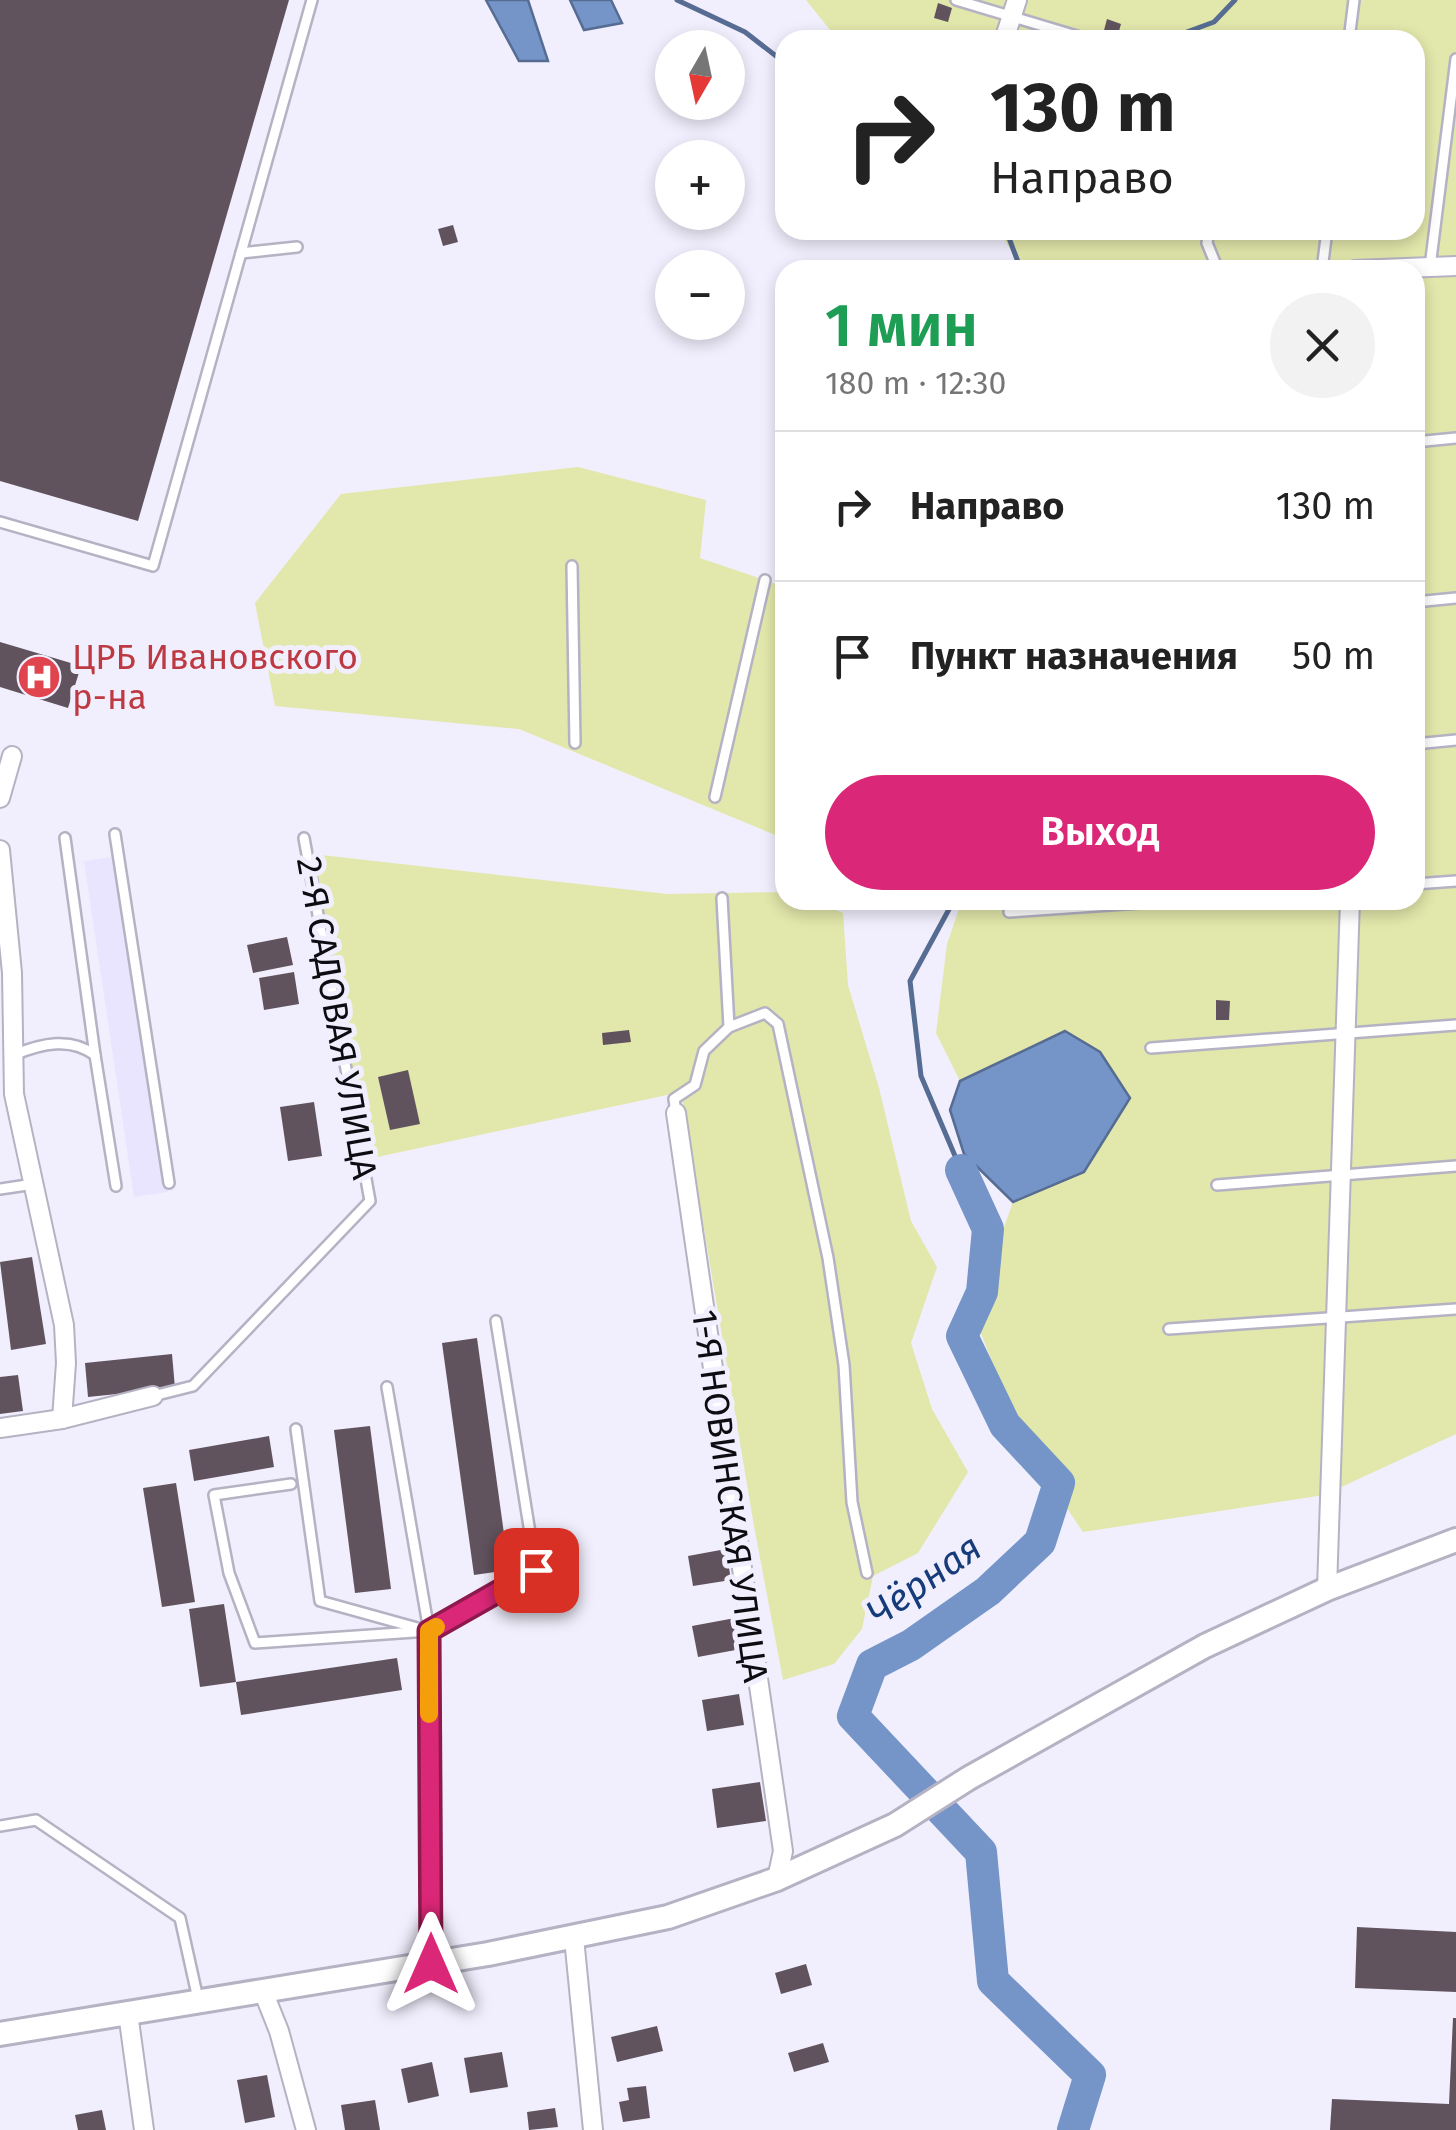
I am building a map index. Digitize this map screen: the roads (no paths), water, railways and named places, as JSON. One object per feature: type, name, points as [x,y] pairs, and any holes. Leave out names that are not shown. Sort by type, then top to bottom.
[{"type":"main road","points":[[0,2034],[431,1964],[668,1916],[777,1879],[895,1825],[969,1778],[1204,1646],[1327,1589],[1456,1540]]},
{"type":"street","points":[[1425,267],[1456,266]]},
{"type":"street","points":[[0,798],[6,766]]},
{"type":"street","points":[[0,850],[12,973],[12,1056],[6,1084],[34,1184],[64,1324],[62,1419]]},
{"type":"street","points":[[1327,1589],[1350,910]]},
{"type":"street","name":"1-Я НОВИНСКАЯ УЛИЦА","points":[[676,1112],[783,1851],[777,1879]]},
{"type":"street","points":[[0,1428],[62,1419],[153,1396]]},
{"type":"street","points":[[429,1631],[431,1964]]},
{"type":"street","points":[[574,1938],[592,2130]]},
{"type":"street","points":[[262,1991],[279,2031],[306,2130]]},
{"type":"street","points":[[128,2013],[144,2130]]},
{"type":"lane","points":[[0,522],[152,566],[312,0]]},
{"type":"lane","points":[[956,0],[1014,8],[1066,30]]},
{"type":"lane","points":[[1350,30],[1354,0]]},
{"type":"lane","points":[[1430,267],[1456,59]]},
{"type":"lane","points":[[241,253],[297,247]]},
{"type":"lane","points":[[1425,441],[1456,438]]},
{"type":"lane","points":[[572,566],[575,744]]},
{"type":"lane","points":[[715,797],[765,580]]},
{"type":"lane","points":[[1425,601],[1456,598]]},
{"type":"lane","points":[[1425,743],[1456,740]]},
{"type":"lane","points":[[115,834],[169,1183]]},
{"type":"lane","points":[[66,838],[116,1186]]},
{"type":"lane","name":"2-Я САДОВАЯ УЛИЦА","points":[[153,1396],[193,1386],[370,1201],[304,838]]},
{"type":"lane","points":[[1425,883],[1456,881]]},
{"type":"lane","points":[[722,898],[728,1027]]},
{"type":"lane","points":[[1009,912],[1038,910]]},
{"type":"lane","points":[[676,1112],[674,1099],[695,1085],[704,1051],[728,1027],[765,1013],[778,1024],[828,1258],[844,1365],[852,1502],[867,1573]]},
{"type":"lane","points":[[1151,1048],[1456,1025]]},
{"type":"lane","points":[[12,1056],[36,1046],[80,1044],[95,1056]]},
{"type":"lane","points":[[1217,1185],[1456,1166]]},
{"type":"lane","points":[[0,1190],[34,1184]]},
{"type":"lane","points":[[1169,1329],[1456,1309]]},
{"type":"lane","points":[[290,1484],[214,1495],[229,1573],[255,1643],[429,1631],[536,1570],[496,1321]]},
{"type":"lane","points":[[386,1387],[429,1631]]},
{"type":"lane","points":[[296,1429],[320,1601],[429,1631]]},
{"type":"lane","points":[[0,1826],[36,1820],[180,1918],[198,2002]]},
{"type":"water","points":[[486,0],[528,0],[548,61],[519,61]]},
{"type":"water","points":[[570,0],[611,0],[622,23],[584,30]]},
{"type":"water","points":[[1065,1031],[1100,1052],[1130,1098],[1084,1172],[1013,1202],[964,1154],[950,1110],[960,1081]]},
{"type":"waterway","points":[[677,0],[745,32],[775,55]]},
{"type":"waterway","points":[[1192,30],[1214,22],[1235,0]]},
{"type":"waterway","points":[[1010,240],[1017,260]]},
{"type":"waterway","points":[[949,910],[910,981],[921,1076],[961,1170]]},
{"type":"waterway","name":"Чёрная","points":[[961,1170],[988,1229],[982,1292],[962,1336],[1005,1425],[1059,1483],[1040,1542],[988,1591],[911,1645],[872,1665],[853,1716],[981,1852],[993,1981],[1090,2075],[1073,2130]]},
{"type":"place","name":"ЦРБ Ивановского р-на","points":[[39,677]]}]
